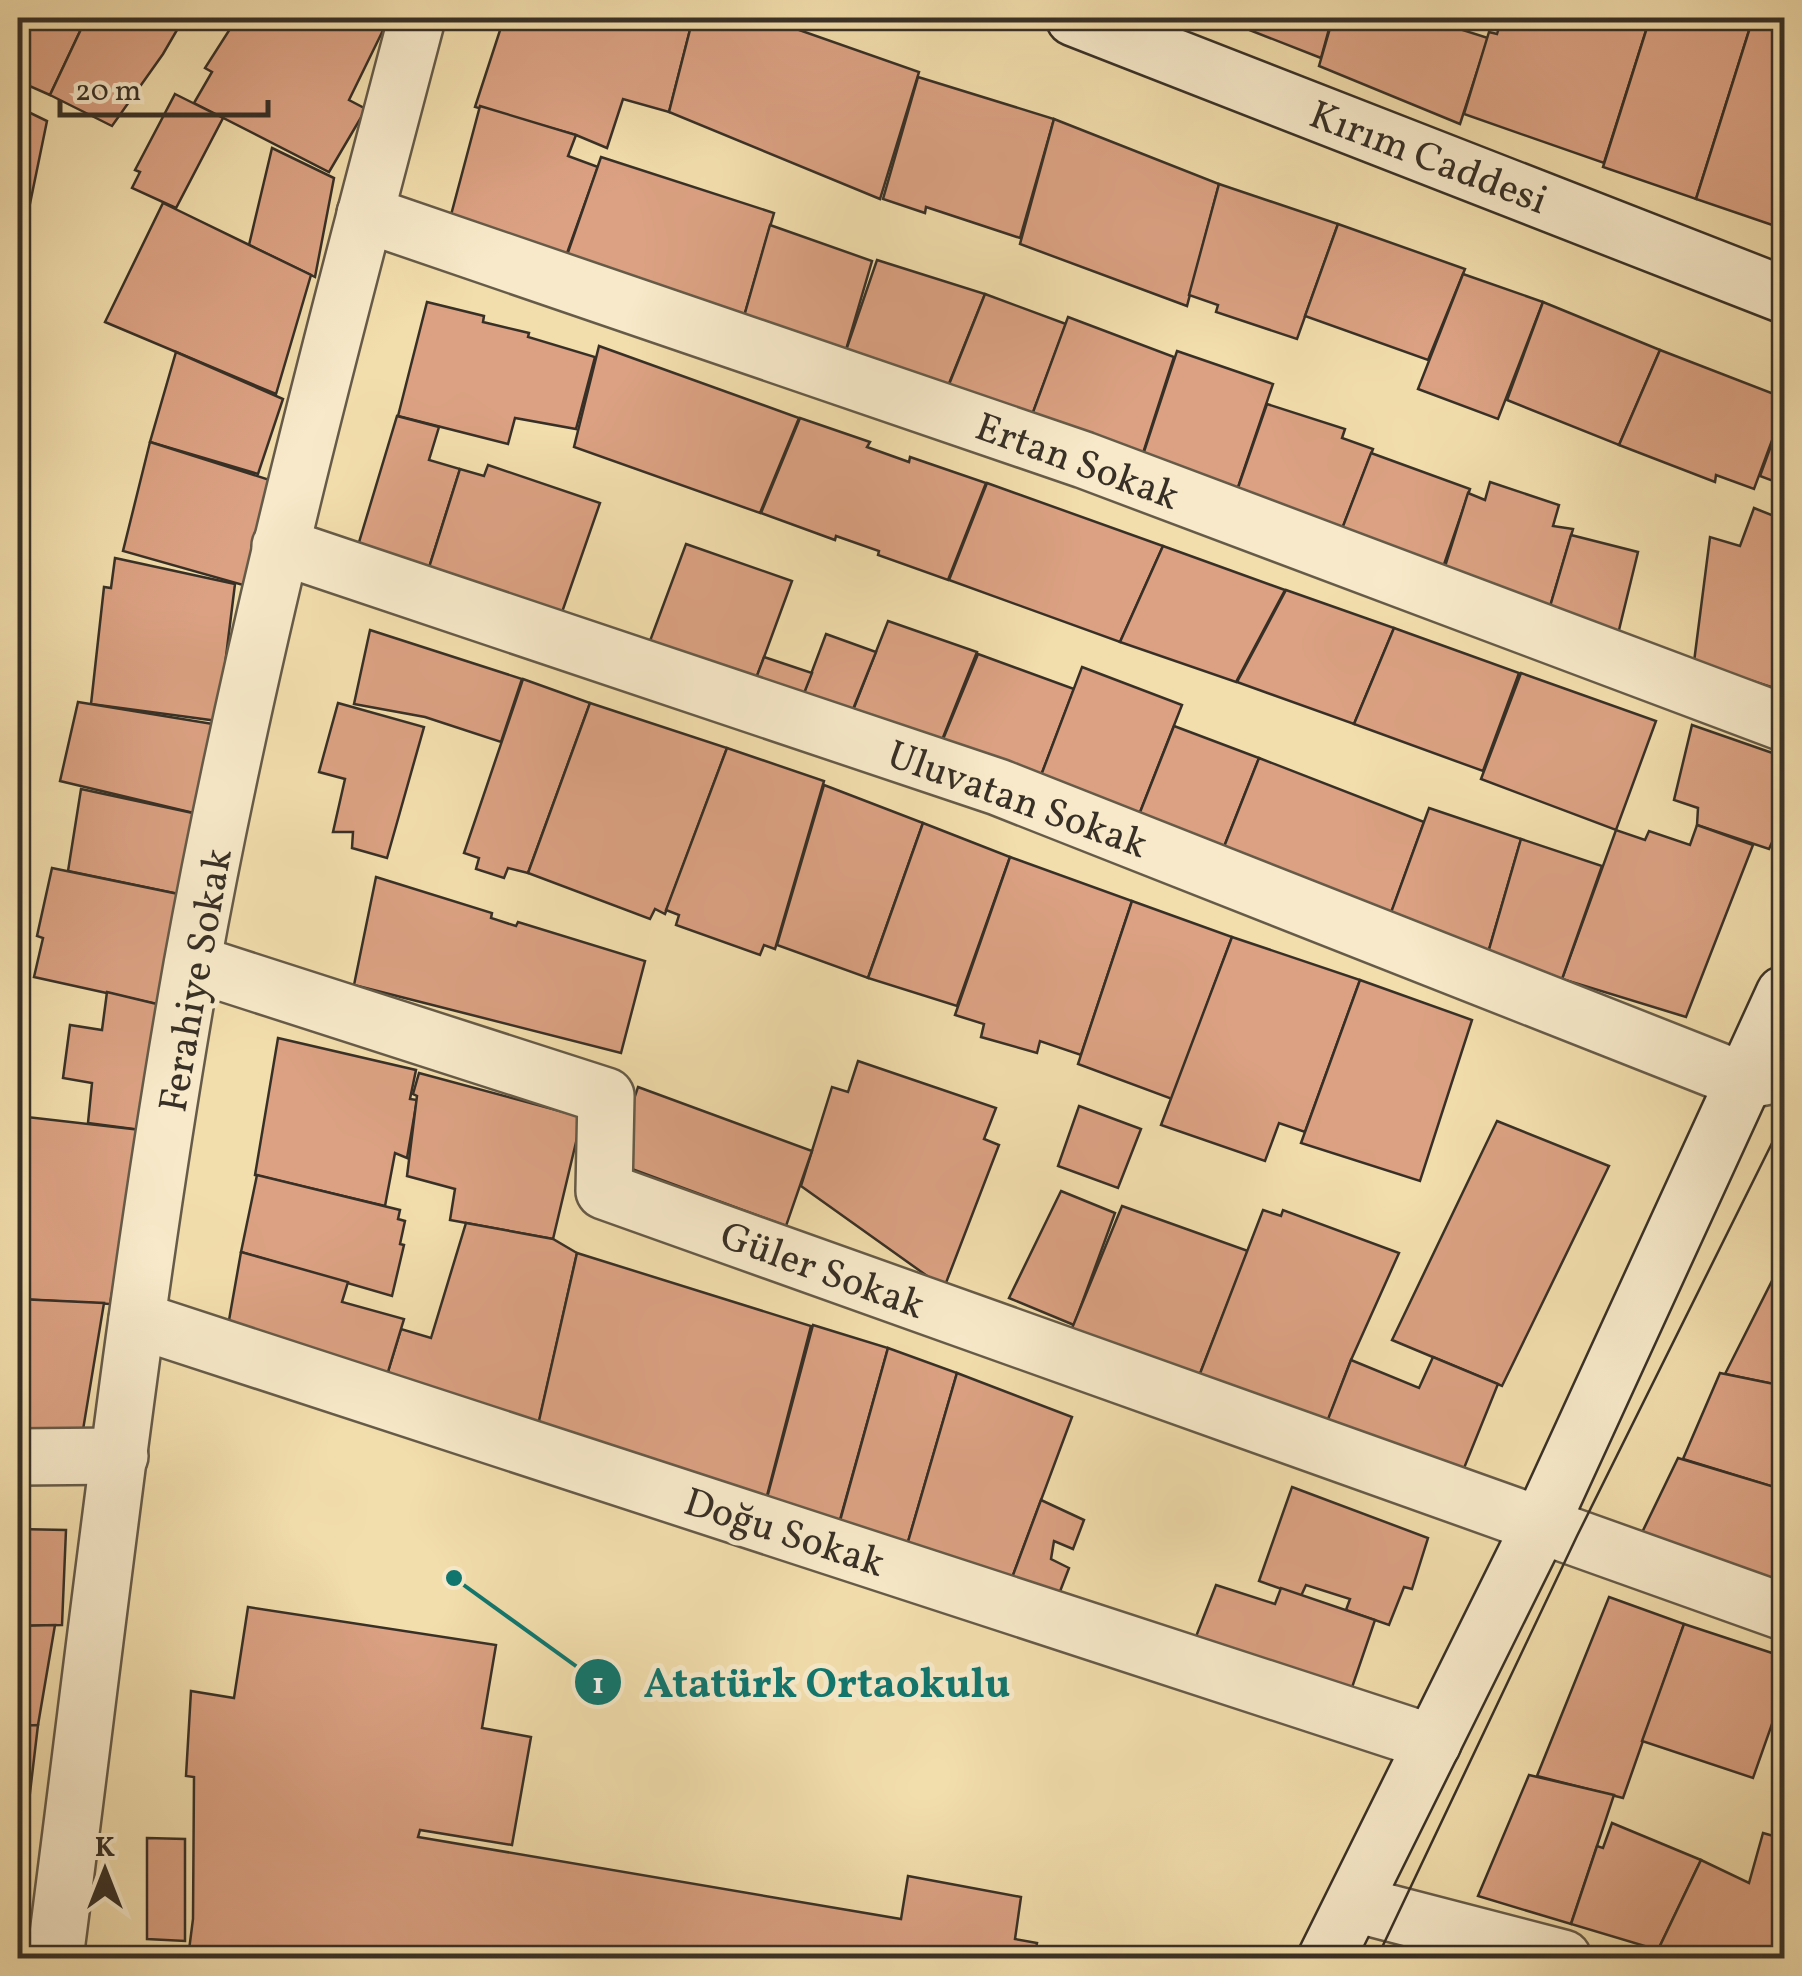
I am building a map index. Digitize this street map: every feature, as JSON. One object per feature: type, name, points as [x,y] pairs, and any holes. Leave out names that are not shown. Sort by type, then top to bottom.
[{"type":"street","name":"Ferahiye Sokak","points":[[55,1958],[137,1320],[193,963],[280,546],[417,18]]},
{"type":"street","name":"Kırım Caddesi","points":[[1074,18],[1784,295]]},
{"type":"street","name":"Ertan Sokak","points":[[365,214],[1084,460],[1784,723]]},
{"type":"street","name":"Uluvatan Sokak","points":[[280,546],[998,787],[1764,1077]]},
{"type":"street","name":"Güler Sokak","points":[[193,963],[606,1096],[604,1191],[1541,1524]]},
{"type":"street","points":[[1326,1958],[1764,1077],[1784,994]]},
{"type":"street","name":"Doğu Sokak","points":[[137,1320],[1433,1742]]},
{"type":"street","points":[[18,1457],[120,1456]]},
{"type":"street","points":[[1541,1524],[1784,1612]]},
{"type":"street","points":[[1355,1904],[1563,1958]]},
{"type":"building","points":[[22,18],[94,18],[89,28],[83,25],[50,95],[18,81],[18,28]]},
{"type":"building","points":[[94,18],[184,18],[112,126],[50,95],[83,25],[89,28]]},
{"type":"building","points":[[237,18],[389,18],[349,100],[366,109],[329,172],[194,103],[212,72],[205,68]]},
{"type":"building","points":[[504,18],[693,18],[669,112],[623,99],[607,148],[576,135],[475,107]]},
{"type":"building","points":[[693,18],[765,18],[919,72],[880,199],[669,112]]},
{"type":"building","points":[[1219,18],[1332,18],[1321,58]]},
{"type":"building","points":[[1333,18],[1425,18],[1488,38],[1460,124],[1319,66]]},
{"type":"building","points":[[1502,18],[1650,18],[1604,163],[1464,114],[1489,32],[1497,34]]},
{"type":"building","points":[[1650,18],[1753,18],[1696,199],[1603,167]]},
{"type":"building","points":[[1753,18],[1784,23],[1784,229],[1696,199]]},
{"type":"building","points":[[918,77],[1054,119],[1020,238],[926,207],[925,213],[883,199]]},
{"type":"building","points":[[175,94],[223,118],[176,208],[132,188],[140,172],[135,170]]},
{"type":"building","points":[[480,106],[576,135],[568,156],[598,167],[566,256],[451,215]]},
{"type":"building","points":[[18,107],[47,121],[18,262]]},
{"type":"building","points":[[1054,119],[1219,184],[1187,306],[1020,244]]},
{"type":"building","points":[[272,148],[334,178],[315,277],[249,245]]},
{"type":"building","points":[[601,157],[774,213],[743,320],[565,261]]},
{"type":"building","points":[[1219,184],[1338,224],[1297,339],[1216,312],[1218,305],[1189,295]]},
{"type":"building","points":[[163,203],[311,275],[276,394],[105,322]]},
{"type":"building","points":[[1338,224],[1465,269],[1428,360],[1305,316]]},
{"type":"building","points":[[770,225],[872,261],[845,353],[743,320]]},
{"type":"building","points":[[877,260],[985,294],[942,401],[841,365]]},
{"type":"building","points":[[1463,274],[1543,302],[1498,419],[1418,389]]},
{"type":"building","points":[[985,294],[1066,324],[1028,426],[944,397]]},
{"type":"building","points":[[427,302],[484,316],[483,322],[529,333],[528,337],[595,357],[576,429],[515,418],[508,444],[398,416]]},
{"type":"building","points":[[1543,302],[1660,350],[1619,445],[1507,400]]},
{"type":"building","points":[[1068,317],[1174,357],[1136,475],[1025,434]]},
{"type":"building","points":[[599,346],[799,418],[760,513],[574,447]]},
{"type":"building","points":[[1660,350],[1784,398],[1784,408],[1754,489],[1716,475],[1715,482],[1619,445]]},
{"type":"building","points":[[1177,351],[1273,384],[1232,505],[1138,470]]},
{"type":"building","points":[[176,352],[283,399],[258,474],[150,442]]},
{"type":"building","points":[[1267,404],[1345,429],[1342,438],[1373,449],[1337,542],[1232,505]]},
{"type":"building","points":[[1784,410],[1784,485],[1760,476]]},
{"type":"building","points":[[397,416],[439,427],[429,460],[460,469],[427,574],[357,549]]},
{"type":"building","points":[[800,418],[870,442],[867,447],[909,462],[910,457],[986,483],[948,580],[878,555],[879,551],[836,536],[835,540],[761,513]]},
{"type":"building","points":[[150,442],[276,482],[250,587],[123,551]]},
{"type":"building","points":[[1371,453],[1470,489],[1439,579],[1337,542]]},
{"type":"building","points":[[488,465],[600,503],[560,618],[427,574],[460,469],[484,476]]},
{"type":"building","points":[[1490,482],[1559,505],[1553,526],[1573,529],[1549,610],[1443,573],[1468,493],[1485,500]]},
{"type":"building","points":[[987,483],[1163,546],[1120,642],[949,580]]},
{"type":"building","points":[[1754,508],[1784,520],[1784,691],[1694,662],[1710,537],[1740,546]]},
{"type":"building","points":[[1571,535],[1638,552],[1618,634],[1549,610]]},
{"type":"building","points":[[686,544],[792,581],[753,687],[647,649]]},
{"type":"building","points":[[1163,546],[1285,590],[1236,682],[1120,642]]},
{"type":"building","points":[[115,558],[235,584],[218,721],[91,704],[104,587],[111,588]]},
{"type":"building","points":[[1286,590],[1394,628],[1354,724],[1237,682]]},
{"type":"building","points":[[888,621],[977,652],[938,750],[850,718]]},
{"type":"building","points":[[1394,628],[1519,673],[1483,771],[1354,724]]},
{"type":"building","points":[[370,630],[522,679],[501,742],[425,717],[354,704]]},
{"type":"building","points":[[826,634],[876,652],[847,724],[799,706]]},
{"type":"building","points":[[978,654],[1074,689],[1037,786],[939,749]]},
{"type":"building","points":[[764,657],[812,673],[799,706],[752,689]]},
{"type":"building","points":[[1082,667],[1182,705],[1135,825],[1037,786]]},
{"type":"building","points":[[1521,673],[1656,721],[1616,830],[1481,779]]},
{"type":"building","points":[[523,679],[590,703],[528,873],[508,868],[504,878],[476,869],[479,858],[464,853]]},
{"type":"building","points":[[78,702],[219,725],[202,815],[60,781]]},
{"type":"building","points":[[338,703],[424,727],[387,858],[352,848],[353,832],[333,832],[345,779],[319,772]]},
{"type":"building","points":[[590,703],[727,748],[665,914],[655,909],[650,919],[528,873]]},
{"type":"building","points":[[1692,725],[1784,757],[1784,816],[1769,849],[1697,825],[1698,808],[1674,800]]},
{"type":"building","points":[[1174,726],[1259,758],[1220,857],[1135,825]]},
{"type":"building","points":[[727,748],[824,781],[775,949],[764,945],[760,955],[676,925],[679,915],[666,910]]},
{"type":"building","points":[[1259,758],[1424,822],[1389,919],[1220,857]]},
{"type":"building","points":[[824,785],[923,823],[868,978],[777,945]]},
{"type":"building","points":[[81,789],[202,815],[188,896],[68,871]]},
{"type":"building","points":[[1429,808],[1521,839],[1488,953],[1389,918]]},
{"type":"building","points":[[923,823],[1010,857],[957,1006],[868,978]]},
{"type":"building","points":[[1697,825],[1753,845],[1686,1017],[1562,979],[1616,830],[1645,840],[1649,831],[1690,845]]},
{"type":"building","points":[[1521,839],[1602,866],[1562,979],[1488,953]]},
{"type":"building","points":[[1010,857],[1132,901],[1081,1055],[1040,1041],[1037,1053],[981,1037],[984,1024],[955,1015]]},
{"type":"building","points":[[52,868],[188,896],[161,1005],[34,977],[43,938],[37,936]]},
{"type":"building","points":[[376,877],[492,913],[491,918],[516,926],[518,922],[645,961],[621,1053],[354,985]]},
{"type":"building","points":[[1132,901],[1232,937],[1172,1099],[1078,1064]]},
{"type":"building","points":[[1232,937],[1360,980],[1305,1132],[1279,1123],[1265,1161],[1161,1125]]},
{"type":"building","points":[[1360,980],[1472,1020],[1420,1181],[1301,1143]]},
{"type":"building","points":[[107,992],[161,1005],[141,1130],[88,1123],[92,1083],[63,1078],[70,1025],[102,1030]]},
{"type":"building","points":[[278,1038],[416,1070],[410,1099],[417,1100],[407,1158],[395,1153],[385,1206],[255,1175]]},
{"type":"building","points":[[858,1061],[996,1108],[984,1139],[999,1145],[944,1288],[801,1186],[832,1087],[848,1092]]},
{"type":"building","points":[[419,1073],[582,1117],[553,1239],[450,1220],[455,1189],[407,1176],[417,1096],[413,1094]]},
{"type":"building","points":[[638,1087],[812,1151],[786,1226],[613,1162]]},
{"type":"building","points":[[1079,1106],[1141,1129],[1118,1188],[1058,1166]]},
{"type":"building","points":[[18,1116],[141,1130],[110,1304],[18,1299]]},
{"type":"building","points":[[1497,1121],[1609,1166],[1502,1386],[1392,1340]]},
{"type":"building","points":[[257,1175],[400,1210],[398,1219],[405,1221],[400,1244],[404,1245],[392,1296],[241,1252]]},
{"type":"building","points":[[1061,1191],[1115,1213],[1074,1325],[1009,1298]]},
{"type":"building","points":[[1122,1206],[1248,1251],[1196,1384],[1068,1338]]},
{"type":"building","points":[[1263,1210],[1281,1216],[1283,1210],[1399,1253],[1323,1434],[1196,1384]]},
{"type":"building","points":[[466,1223],[553,1239],[577,1253],[537,1431],[387,1375],[401,1329],[431,1338]]},
{"type":"building","points":[[241,1252],[348,1282],[342,1302],[404,1319],[387,1375],[228,1326]]},
{"type":"building","points":[[577,1253],[811,1326],[763,1511],[536,1434]]},
{"type":"building","points":[[1784,1257],[1784,1386],[1725,1374]]},
{"type":"building","points":[[18,1299],[104,1303],[79,1454],[18,1450]]},
{"type":"building","points":[[813,1325],[888,1348],[836,1534],[763,1513]]},
{"type":"building","points":[[888,1348],[957,1373],[903,1559],[835,1539]]},
{"type":"building","points":[[1433,1357],[1498,1384],[1458,1483],[1323,1432],[1351,1360],[1419,1388]]},
{"type":"building","points":[[957,1373],[1072,1417],[1006,1594],[903,1559]]},
{"type":"building","points":[[1720,1373],[1784,1386],[1784,1490],[1683,1459]]},
{"type":"building","points":[[1678,1458],[1784,1490],[1784,1592],[1635,1547]]},
{"type":"building","points":[[1292,1487],[1428,1538],[1412,1589],[1404,1587],[1389,1625],[1346,1610],[1350,1599],[1306,1585],[1301,1596],[1259,1581]]},
{"type":"building","points":[[1041,1500],[1084,1520],[1073,1549],[1054,1541],[1051,1559],[1069,1568],[1054,1607],[1006,1594]]},
{"type":"building","points":[[18,1529],[66,1530],[62,1625],[18,1626]]},
{"type":"building","points":[[1216,1585],[1275,1604],[1281,1588],[1375,1620],[1345,1708],[1190,1652]]},
{"type":"building","points":[[1609,1597],[1684,1624],[1623,1798],[1537,1776]]},
{"type":"building","points":[[248,1607],[496,1645],[482,1728],[531,1737],[512,1845],[420,1830],[418,1837],[901,1919],[908,1876],[1021,1897],[1015,1939],[1037,1943],[1034,1958],[188,1958],[193,1919],[194,1777],[186,1776],[191,1691],[234,1698]]},
{"type":"building","points":[[1684,1624],[1784,1657],[1784,1690],[1753,1778],[1642,1741]]},
{"type":"building","points":[[55,1625],[38,1725],[18,1726],[18,1626]]},
{"type":"building","points":[[38,1725],[19,1886],[18,1886],[18,1726]]},
{"type":"building","points":[[1784,1757],[1784,1784],[1775,1779]]},
{"type":"building","points":[[1529,1775],[1614,1795],[1571,1924],[1478,1896]]},
{"type":"building","points":[[1612,1823],[1701,1860],[1658,1950],[1571,1924],[1597,1846],[1603,1848]]},
{"type":"building","points":[[1763,1833],[1784,1839],[1784,1926],[1769,1958],[1689,1958],[1658,1950],[1701,1860],[1749,1883]]},
{"type":"building","points":[[147,1838],[185,1839],[185,1941],[147,1939]]},
{"type":"tram line","points":[[1377,1958],[1577,1536],[1784,1119]]},
{"type":"place","name":"Atatürk Ortaokulu","points":[[454,1578]]}]
